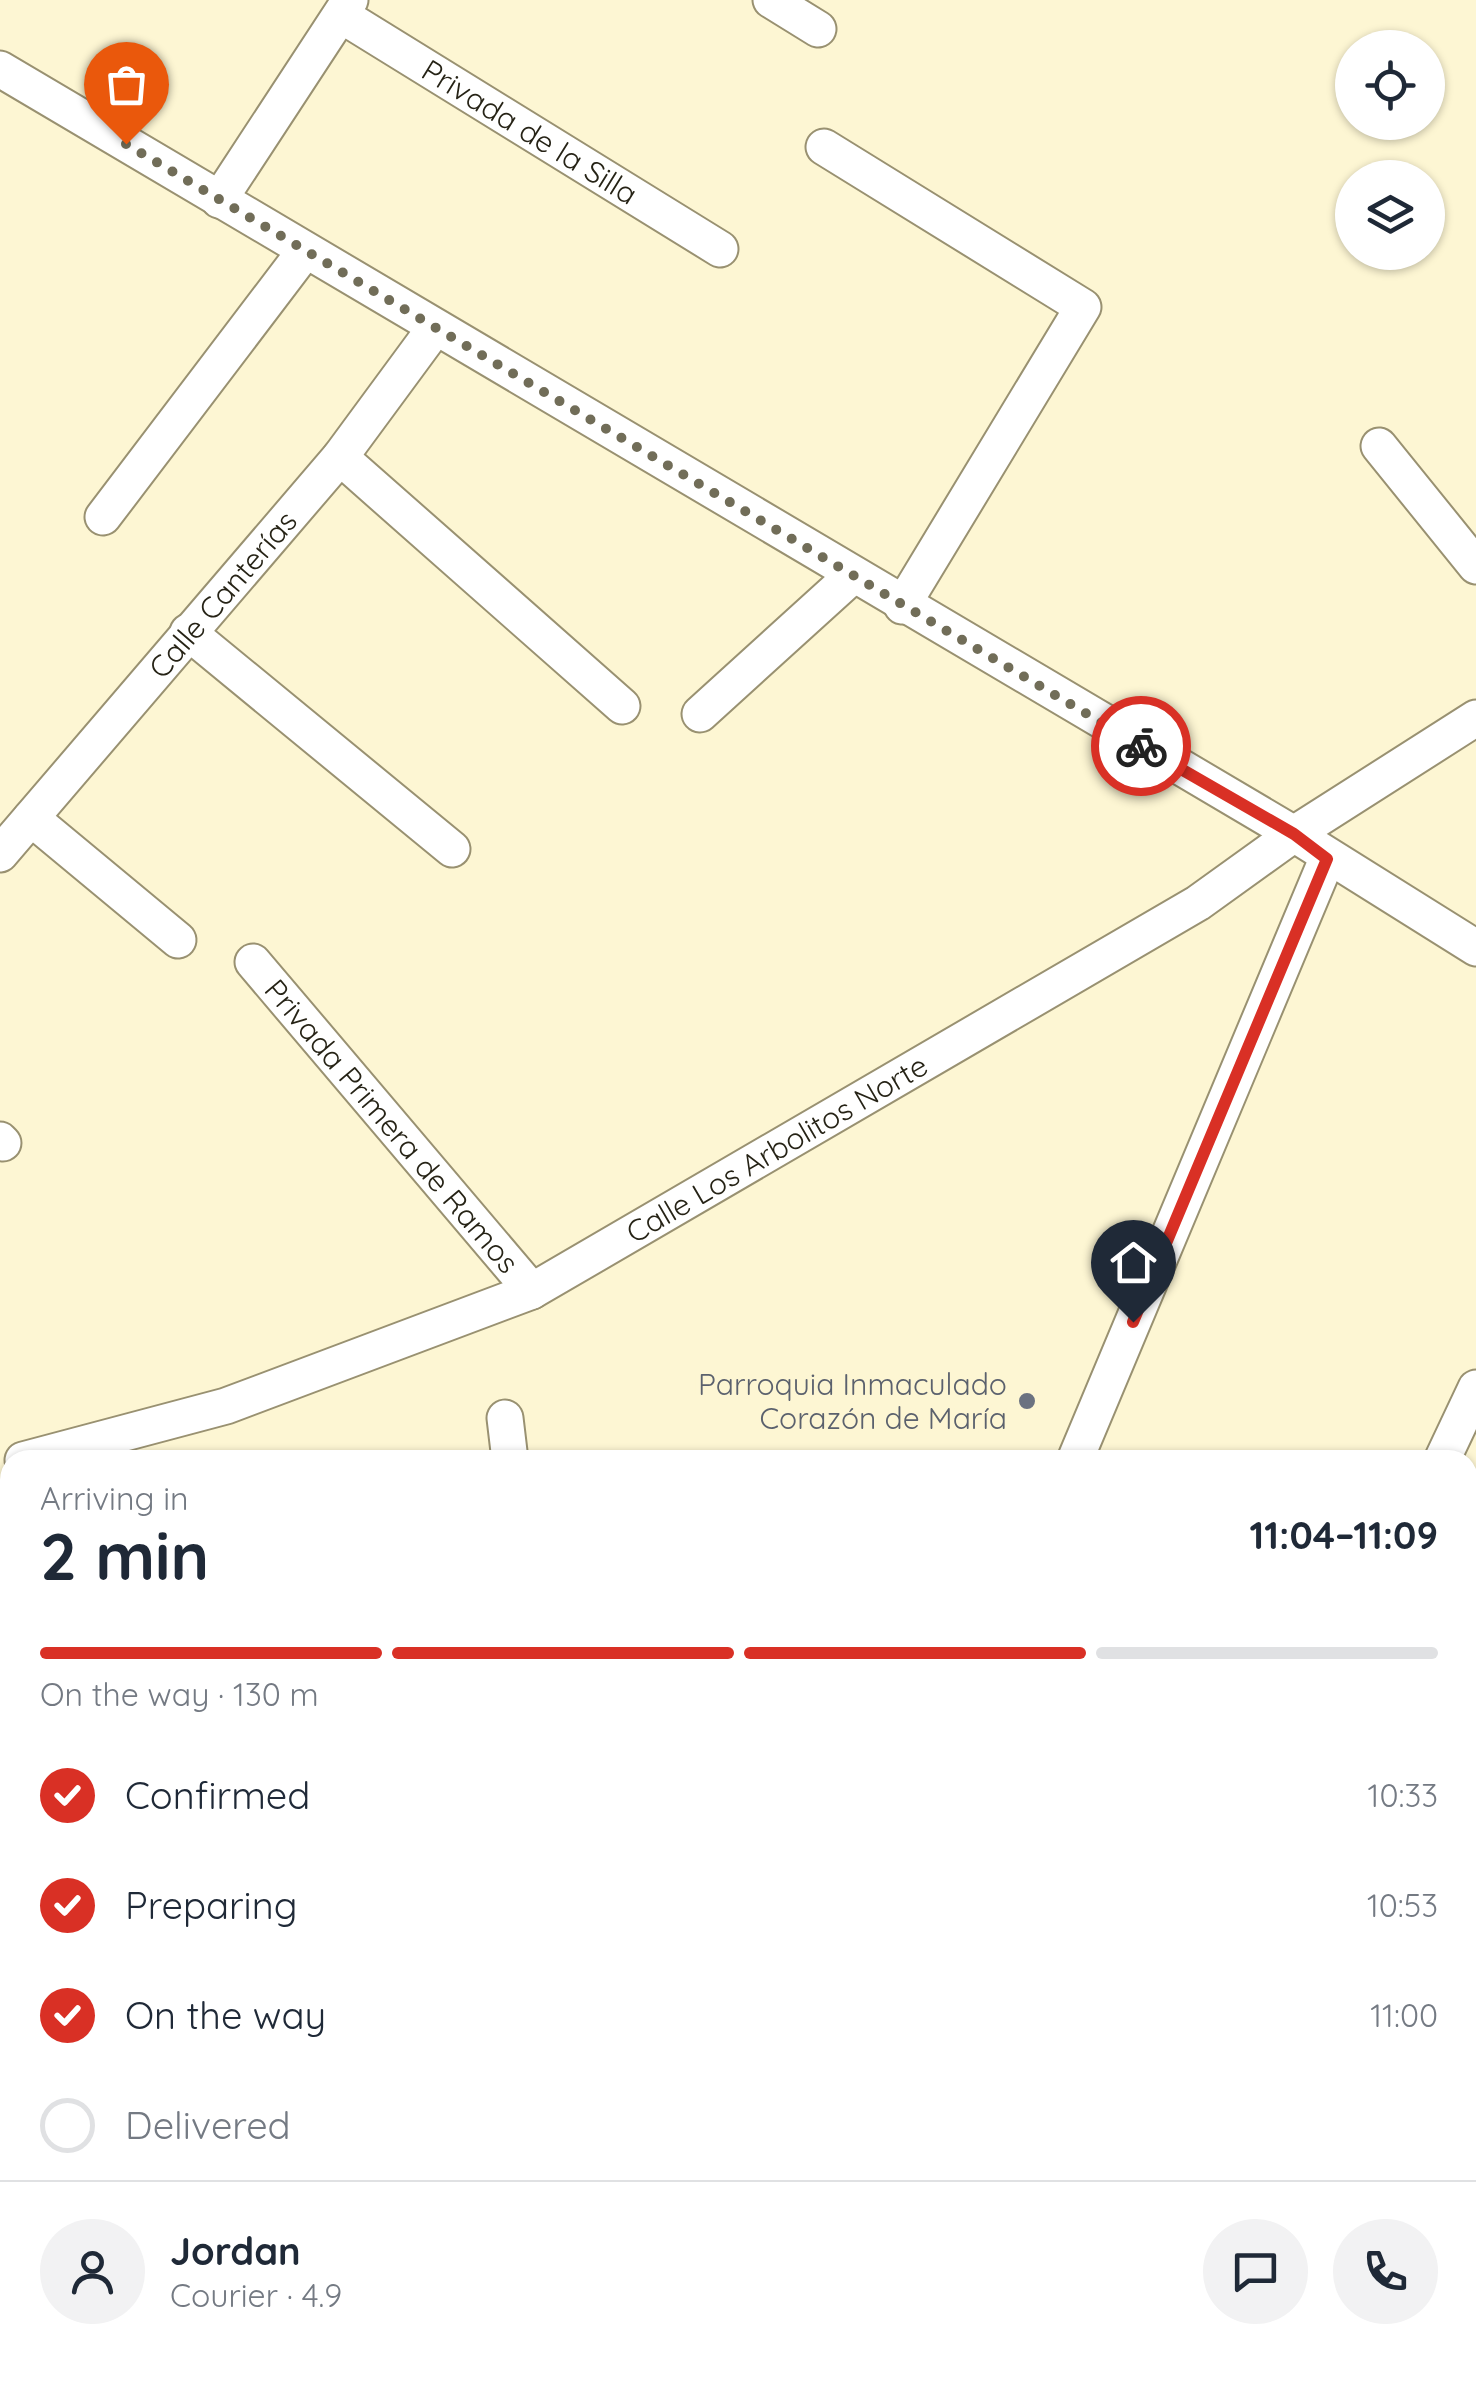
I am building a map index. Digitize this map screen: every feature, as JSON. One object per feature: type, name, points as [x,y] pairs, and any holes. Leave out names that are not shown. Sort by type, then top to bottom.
[{"type":"street","points":[[771,0],[818,29]]},
{"type":"street","points":[[220,200],[346,8]]},
{"type":"street","name":"Privada de la Silla","points":[[346,8],[720,250]]},
{"type":"street","points":[[0,70],[1294,834],[1327,859],[1476,948]]},
{"type":"street","points":[[824,148],[1083,306],[902,606]]},
{"type":"street","points":[[104,517],[306,251]]},
{"type":"street","name":"Calle Canterías","points":[[0,854],[340,457],[435,328]]},
{"type":"street","points":[[1380,446],[1476,566]]},
{"type":"street","points":[[340,457],[622,706]]},
{"type":"street","points":[[700,714],[852,576]]},
{"type":"street","points":[[188,632],[452,849]]},
{"type":"street","name":"Calle Los Arbolitos Norte","points":[[60,1450],[226,1406],[532,1291],[1198,902],[1294,834],[1476,718]]},
{"type":"street","points":[[31,818],[178,940]]},
{"type":"street","points":[[1078,1450],[1327,859]]},
{"type":"street","name":"Privada Primera de Ramos","points":[[253,962],[532,1291]]},
{"type":"street","points":[[1447,1450],[1476,1388]]},
{"type":"street","points":[[505,1418],[509,1450]]},
{"type":"way so far","points":[[126,144],[1141,746]]},
{"type":"place","name":"Parroquia Inmaculado Corazón de María","points":[[1027,1401]]},
{"type":"route","points":[[1133,1322],[1327,859],[1294,834],[1141,746]]}]
